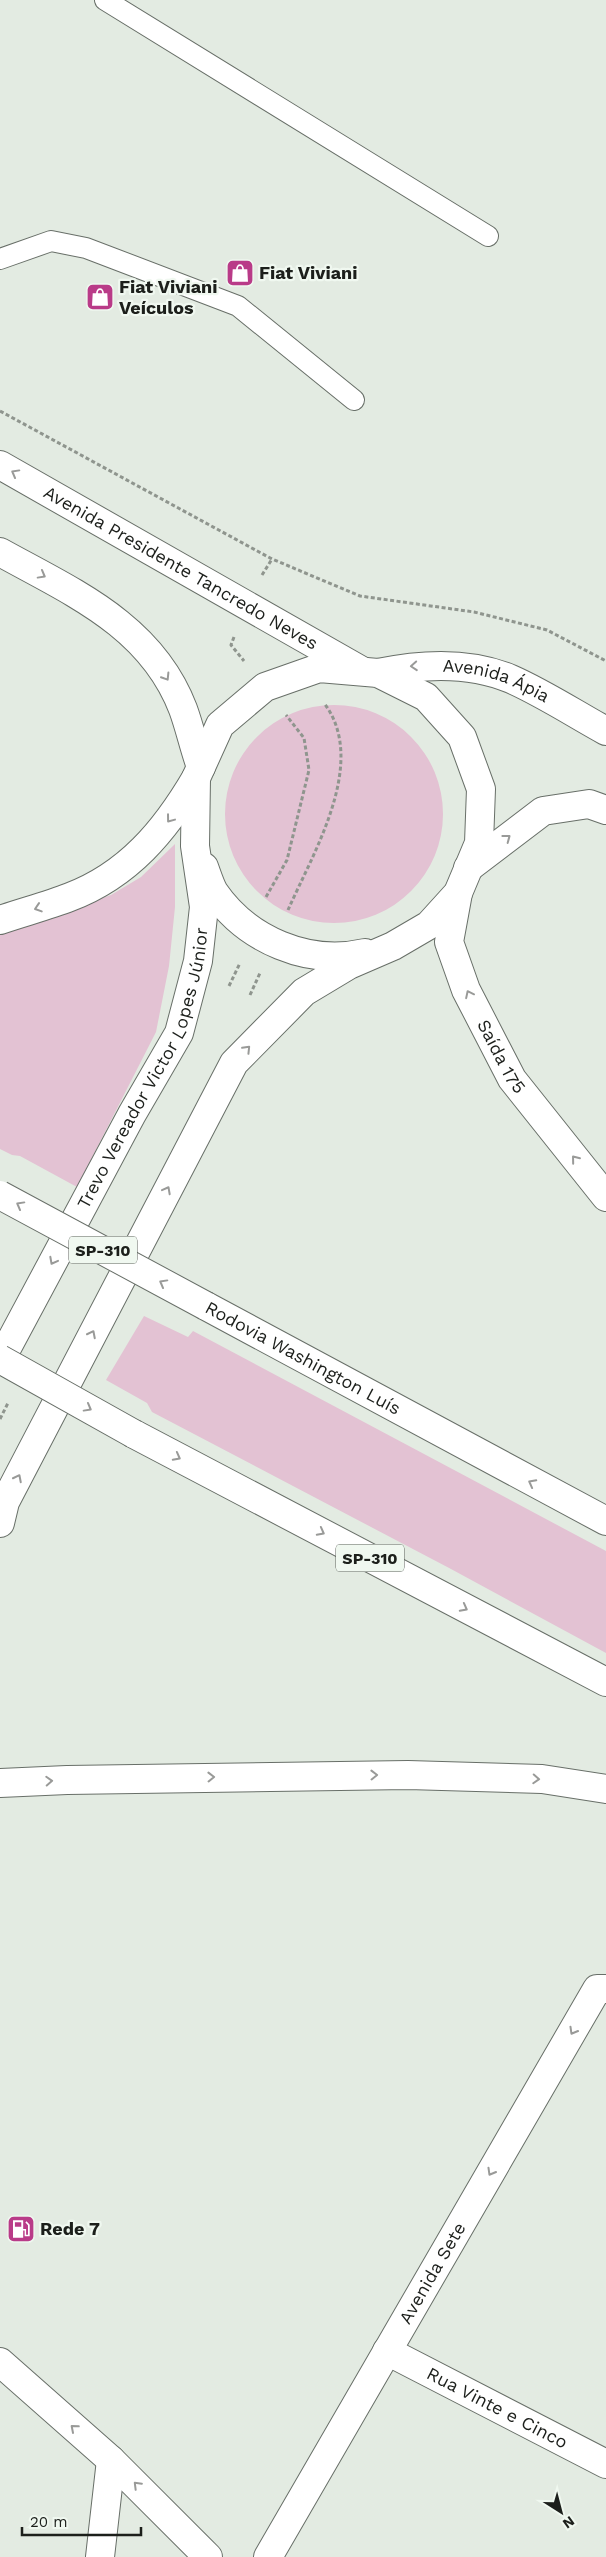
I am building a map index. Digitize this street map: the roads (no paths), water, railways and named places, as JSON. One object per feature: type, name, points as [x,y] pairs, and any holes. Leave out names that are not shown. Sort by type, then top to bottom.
[{"type":"main road","name":"Avenida Presidente Tancredo Neves","points":[[0,465],[370,672]]},
{"type":"main road","points":[[0,552],[102,609],[128,628],[150,653],[168,679],[182,708],[198,772],[177,809],[156,837],[132,862],[103,882],[71,897],[0,920]]},
{"type":"main road","name":"Avenida Ápia","points":[[370,672],[411,666],[445,666],[478,670],[510,679],[606,731]]},
{"type":"main road","name":"Trevo Vereador Victor Lopes Júnior","points":[[0,1360],[132,1114],[179,1033],[198,961],[204,907],[195,846],[198,772],[220,725],[264,687],[319,668],[370,672],[426,697],[462,737],[481,788],[479,843],[458,893],[429,925],[393,946],[349,965],[304,992],[234,1062],[5,1502],[0,1523]]},
{"type":"main road","points":[[468,868],[543,811],[589,804],[606,810]]},
{"type":"main road","name":"Trevo Vereador Victor Lopes Júnior","points":[[195,846],[214,892],[249,929],[293,952],[343,958],[393,946]]},
{"type":"main road","name":"Saída 175","points":[[458,893],[449,942],[466,990],[512,1079],[606,1197]]},
{"type":"main road","name":"Rodovia Washington Luís","points":[[0,1194],[606,1521]]},
{"type":"main road","name":"SP-310","points":[[0,1360],[134,1434],[606,1682]]},
{"type":"main road","points":[[570,1503],[606,1516]]},
{"type":"main road","points":[[0,1783],[67,1780],[408,1775],[542,1779],[606,1788]]},
{"type":"main road","name":"Avenida Sete","points":[[268,2557],[387,2351],[602,1989]]},
{"type":"main road","name":"Rua Vinte e Cinco","points":[[387,2351],[606,2464]]},
{"type":"main road","points":[[0,2362],[111,2460],[208,2557]]},
{"type":"main road","points":[[100,2557],[111,2460]]},
{"type":"lane","points":[[104,0],[488,236]]},
{"type":"lane","points":[[0,259],[52,241],[86,248],[238,306],[354,400]]},
{"type":"place","name":"Fiat Viviani","points":[[240,273]]},
{"type":"place","name":"Fiat Viviani Veículos","points":[[100,297]]},
{"type":"place","name":"Rede 7","points":[[21,2229]]}]
